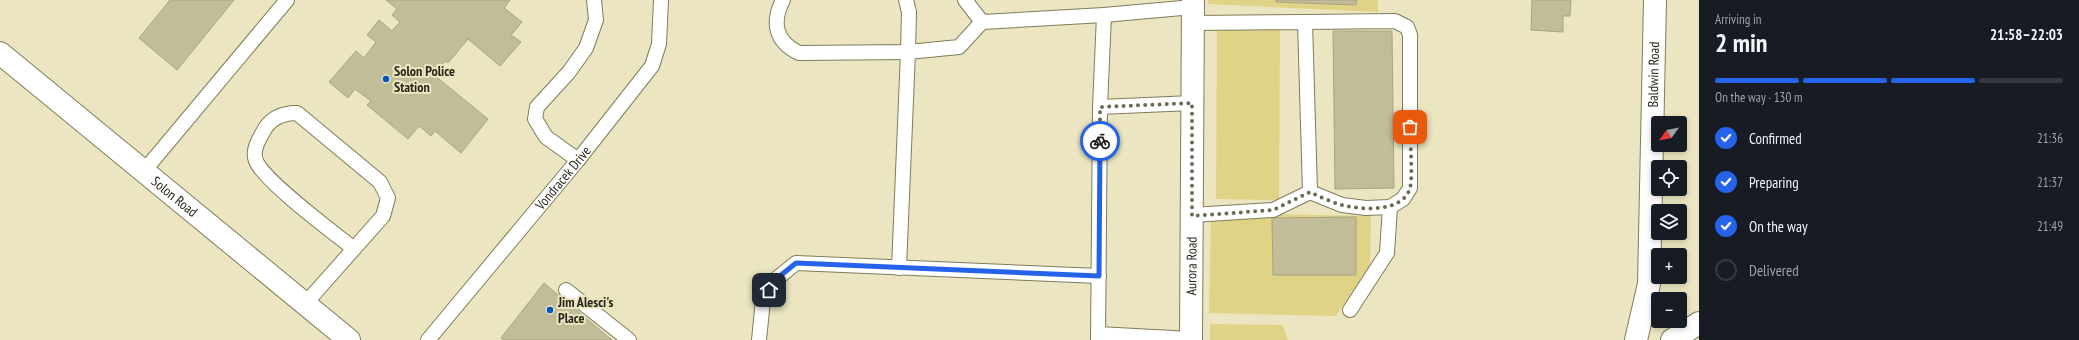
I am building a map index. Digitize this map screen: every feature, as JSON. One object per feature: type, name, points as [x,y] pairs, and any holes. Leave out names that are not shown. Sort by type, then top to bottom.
[{"type":"street","name":"Baldwin Road","points":[[1636,340],[1649,284],[1655,0]]},
{"type":"street","name":"Aurora Road","points":[[1191,339],[1193,10]]},
{"type":"street","name":"Solon Road","points":[[0,54],[349,340]]},
{"type":"street","points":[[1672,340],[1699,323]]},
{"type":"lane","points":[[144,171],[287,0]]},
{"type":"lane","points":[[578,160],[546,137],[535,120],[537,107],[570,72],[586,48],[596,20],[594,0]]},
{"type":"lane","name":"Vondracek Drive","points":[[428,340],[578,160],[652,66],[659,44],[661,0]]},
{"type":"lane","points":[[783,0],[777,11],[779,37],[788,47],[799,53],[908,52],[959,47],[982,22],[1193,10],[1305,22],[1395,21],[1407,27],[1410,35],[1410,188],[1403,199],[1390,207],[1366,208],[1342,205],[1310,192],[1273,210],[1192,216]]},
{"type":"lane","points":[[899,268],[908,52],[909,12],[906,0]]},
{"type":"lane","points":[[965,0],[982,22]]},
{"type":"lane","points":[[1104,15],[1100,107],[1098,337],[1191,339]]},
{"type":"lane","points":[[1305,22],[1310,192]]},
{"type":"lane","points":[[1100,107],[1192,103]]},
{"type":"lane","points":[[305,304],[354,249],[383,216],[388,198],[380,182],[297,113],[284,113],[267,124],[255,147],[256,161],[271,180],[354,249]]},
{"type":"lane","points":[[1350,310],[1387,254],[1390,207]]},
{"type":"lane","points":[[760,340],[763,300],[775,280],[796,263],[1099,276]]},
{"type":"lane","points":[[566,290],[629,340]]},
{"type":"shaded area","points":[[1208,0],[1378,0],[1378,12],[1208,4]]},
{"type":"shaded area","points":[[1217,28],[1280,29],[1279,200],[1216,199]]},
{"type":"shaded area","points":[[1211,213],[1371,216],[1370,265],[1336,316],[1209,313]]},
{"type":"shaded area","points":[[1210,324],[1282,325],[1288,340],[1210,340]]},
{"type":"building","points":[[170,0],[234,0],[177,70],[139,38]]},
{"type":"building","name":"Solon Police Station","points":[[386,0],[510,0],[504,8],[522,22],[511,35],[521,42],[500,66],[468,39],[448,63],[445,61],[434,75],[488,119],[461,153],[435,131],[431,136],[419,126],[408,139],[367,105],[371,101],[355,89],[348,98],[329,82],[356,51],[364,58],[376,42],[367,35],[379,20],[392,31],[400,22],[392,15],[397,9]]},
{"type":"building","points":[[1276,0],[1357,0],[1356,5],[1276,2]]},
{"type":"building","points":[[1532,0],[1571,0],[1570,16],[1563,16],[1563,32],[1531,30]]},
{"type":"building","points":[[1333,31],[1392,31],[1394,188],[1335,189]]},
{"type":"building","points":[[1356,217],[1356,275],[1273,275],[1272,218]]},
{"type":"building","name":"Jim Alesci's Place","points":[[544,283],[612,340],[504,340],[501,338]]},
{"type":"way so far","points":[[1100,141],[1100,107],[1192,103],[1192,216],[1273,210],[1310,192],[1342,205],[1366,208],[1390,207],[1403,199],[1410,188],[1410,127]]},
{"type":"place","name":"Solon Police Station","points":[[386,79]]},
{"type":"place","name":"Jim Alesci's Place","points":[[550,310]]},
{"type":"route","points":[[769,290],[775,280],[796,263],[1099,276],[1100,141]]}]
